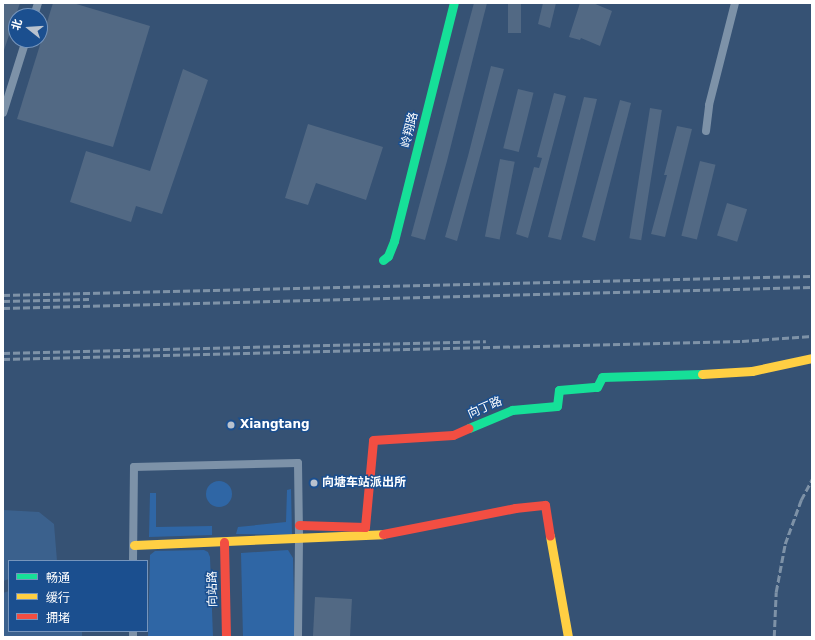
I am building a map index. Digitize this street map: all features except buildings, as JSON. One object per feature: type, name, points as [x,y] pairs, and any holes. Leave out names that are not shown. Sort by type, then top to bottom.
[{"type":"street","name":"岭翔路","points":[[383,260],[388,256],[399,220],[454,3]]},
{"type":"street","points":[[706,131],[709,105],[735,3]]},
{"type":"street","points":[[3,113],[23,48]]},
{"type":"street","name":"向丁路","points":[[299,525],[365,526],[372,440],[453,435],[512,410],[557,406],[559,390],[597,386],[602,377],[716,374],[752,371],[812,358]]},
{"type":"street","points":[[133,560],[134,467],[298,463],[298,637]]},
{"type":"street","points":[[134,545],[376,535],[514,508],[545,505],[568,637]]},
{"type":"street","name":"向站路","points":[[224,542],[226,637]]},
{"type":"shaded area","points":[[219,481],[228,485],[232,494],[228,503],[219,507],[210,503],[206,494],[210,485]]},
{"type":"shaded area","points":[[291,489],[292,535],[236,534],[238,527],[286,522],[287,490]]},
{"type":"shaded area","points":[[150,493],[156,493],[156,527],[212,526],[212,535],[149,537]]},
{"type":"shaded area","points":[[3,510],[39,512],[54,524],[57,560],[8,560],[8,579],[3,581]]},
{"type":"shaded area","points":[[204,550],[208,552],[210,557],[213,637],[148,637],[150,555],[155,551]]},
{"type":"shaded area","points":[[288,550],[293,558],[295,637],[243,637],[241,553]]},
{"type":"shaded area","points":[[8,591],[8,632],[82,632],[82,637],[3,637],[3,593]]},
{"type":"railway","points":[[3,295],[812,276]]},
{"type":"railway","points":[[3,308],[812,287]]},
{"type":"railway","points":[[3,301],[89,299]]},
{"type":"railway","points":[[3,359],[742,341],[812,336]]},
{"type":"railway","points":[[3,353],[486,341]]},
{"type":"railway","points":[[774,637],[776,592],[785,544],[801,500],[812,479]]},
{"type":"traffic: fast","points":[[383,260],[388,256],[394,241],[454,3]]},
{"type":"traffic: fast","points":[[469,428],[512,410],[557,406],[559,390],[597,387],[602,377],[702,374]]},
{"type":"traffic: slow","points":[[702,374],[752,371],[812,358]]},
{"type":"traffic: slow","points":[[134,545],[383,534]]},
{"type":"traffic: slow","points":[[550,536],[568,637]]},
{"type":"traffic: jam","points":[[299,525],[365,527],[373,440],[453,435],[469,428]]},
{"type":"traffic: jam","points":[[383,534],[515,508],[545,505],[550,536]]},
{"type":"traffic: jam","points":[[224,542],[226,637]]},
{"type":"place","name":"Xiangtang","points":[[231,425]]},
{"type":"place","name":"向塘车站派出所","points":[[314,483]]}]
